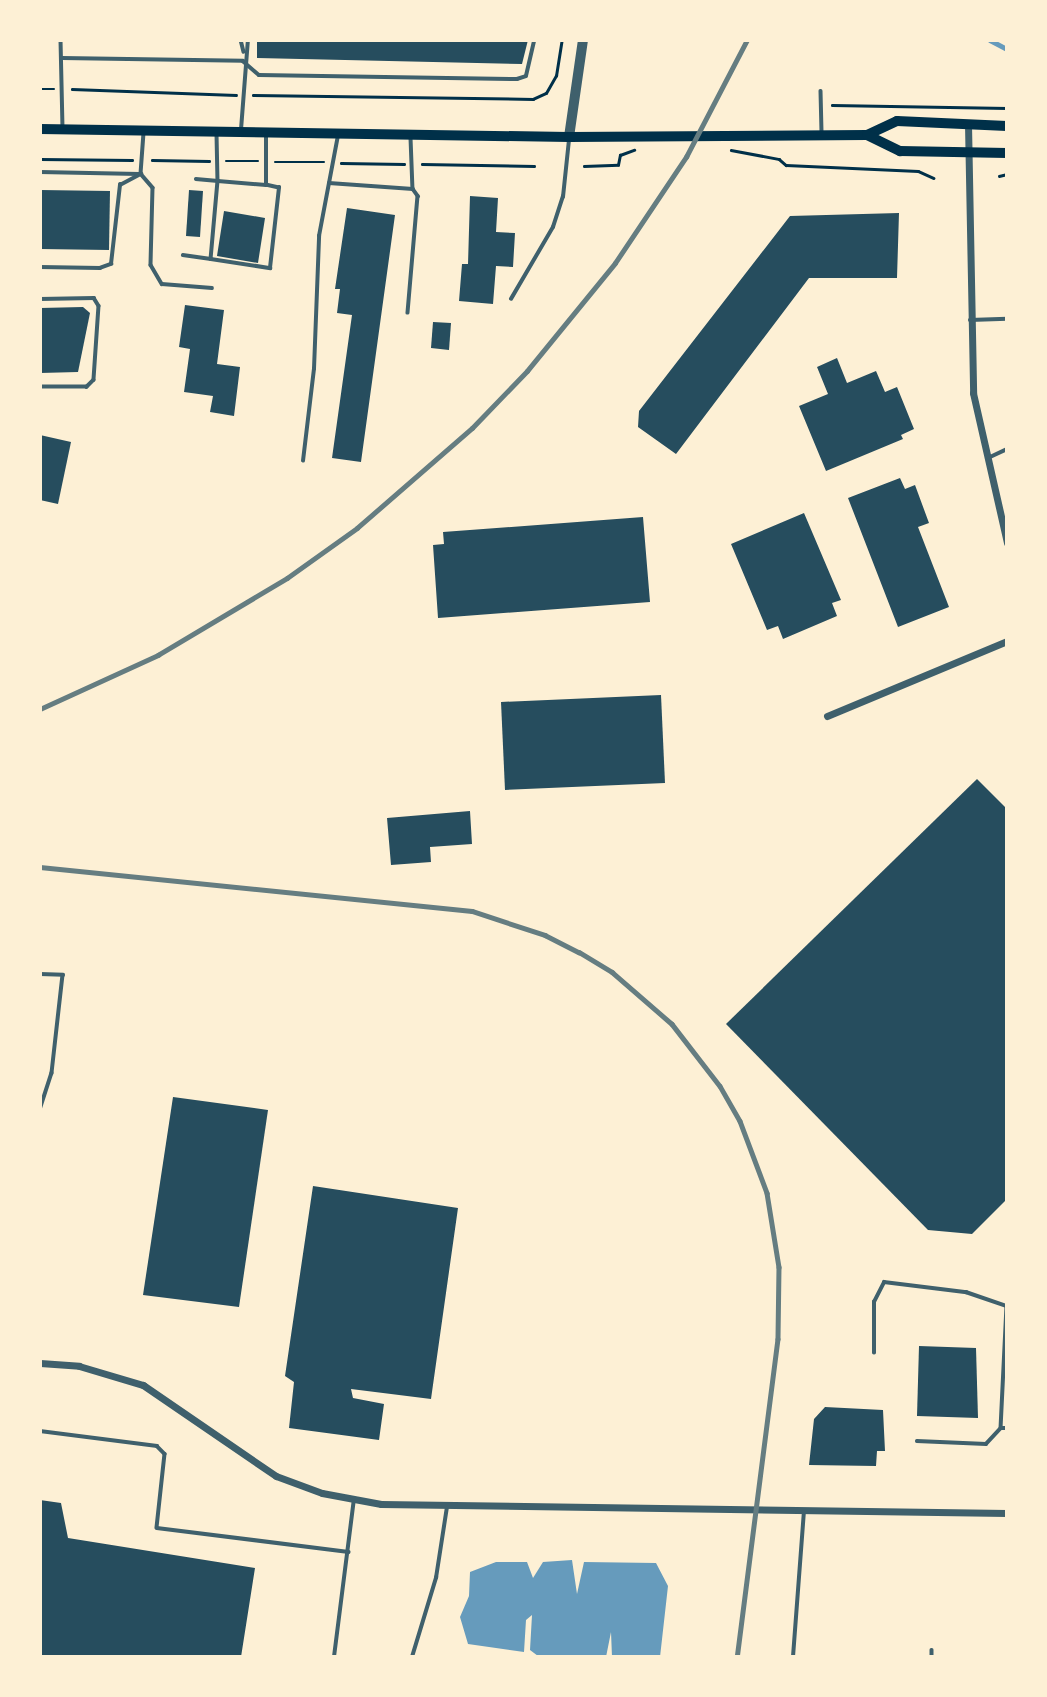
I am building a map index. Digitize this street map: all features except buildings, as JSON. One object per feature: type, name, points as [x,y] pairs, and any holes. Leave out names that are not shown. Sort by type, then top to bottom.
[{"type":"main road","points":[[40,129],[569,137],[867,135],[897,121],[1007,126]]},
{"type":"main road","points":[[867,135],[900,151],[1007,153]]},
{"type":"street","points":[[569,137],[583,40]]},
{"type":"street","points":[[968,124],[969,320],[973,393],[1007,543]]},
{"type":"street","points":[[827,716],[1007,641]]},
{"type":"street","points":[[40,1363],[79,1366],[143,1385],[276,1476],[354,1499],[381,1504],[1007,1513]]},
{"type":"lane","points":[[61,40],[63,130]]},
{"type":"lane","points":[[241,40],[244,52]]},
{"type":"lane","points":[[241,132],[243,61],[248,40]]},
{"type":"lane","points":[[62,58],[243,61],[259,75],[517,79],[526,76],[534,40]]},
{"type":"lane","points":[[821,91],[822,135]]},
{"type":"lane","points":[[144,131],[141,174],[153,188],[151,265],[162,284],[212,288]]},
{"type":"lane","points":[[211,259],[218,181],[217,131]]},
{"type":"lane","points":[[266,132],[266,186]]},
{"type":"lane","points":[[303,461],[314,369],[318,236],[338,133]]},
{"type":"lane","points":[[408,313],[418,196],[413,189],[410,134]]},
{"type":"lane","points":[[512,299],[553,227],[563,197],[569,137]]},
{"type":"lane","points":[[40,172],[141,174]]},
{"type":"lane","points":[[40,267],[100,268],[111,264],[120,185],[141,174]]},
{"type":"lane","points":[[183,255],[270,268],[279,188],[196,179]]},
{"type":"lane","points":[[329,183],[413,189]]},
{"type":"lane","points":[[40,299],[94,298],[99,306],[94,380],[87,387],[40,387]]},
{"type":"lane","points":[[969,320],[1007,319]]},
{"type":"lane","points":[[986,459],[1007,449]]},
{"type":"lane","points":[[40,974],[63,975],[52,1073],[40,1109]]},
{"type":"lane","points":[[874,1353],[874,1302],[884,1282],[966,1292],[1007,1306],[1004,1428],[986,1444],[917,1441]]},
{"type":"lane","points":[[40,1431],[158,1446],[165,1454],[157,1528],[349,1552]]},
{"type":"lane","points":[[334,1657],[354,1499]]},
{"type":"lane","points":[[412,1657],[436,1578],[447,1504]]},
{"type":"lane","points":[[793,1657],[804,1510]]},
{"type":"lane","points":[[932,1650],[932,1657]]},
{"type":"path","points":[[40,89],[533,99],[545,93],[556,76],[562,40]]},
{"type":"path","points":[[821,105],[1007,108]]},
{"type":"path","points":[[721,148],[779,159],[786,165],[918,171],[934,178]]},
{"type":"path","points":[[584,166],[618,165],[620,155],[638,149]]},
{"type":"path","points":[[40,159],[534,166]]},
{"type":"path","points":[[999,176],[1007,174]]},
{"type":"water","points":[[572,1560],[577,1594],[584,1562],[656,1563],[668,1586],[660,1657],[612,1657],[611,1632],[606,1657],[538,1656],[530,1650],[532,1615],[526,1620],[524,1652],[468,1644],[460,1617],[469,1596],[470,1572],[496,1562],[527,1562],[533,1578],[543,1562]]},
{"type":"waterway","points":[[990,40],[1007,49]]},
{"type":"railway","points":[[40,709],[158,655],[287,578],[357,528],[472,428],[527,371],[615,263],[686,157],[747,40]]},
{"type":"railway","points":[[40,867],[472,911],[545,935],[579,952],[612,972],[672,1024],[720,1086],[740,1121],[767,1193],[779,1267],[778,1339],[737,1657]]}]
